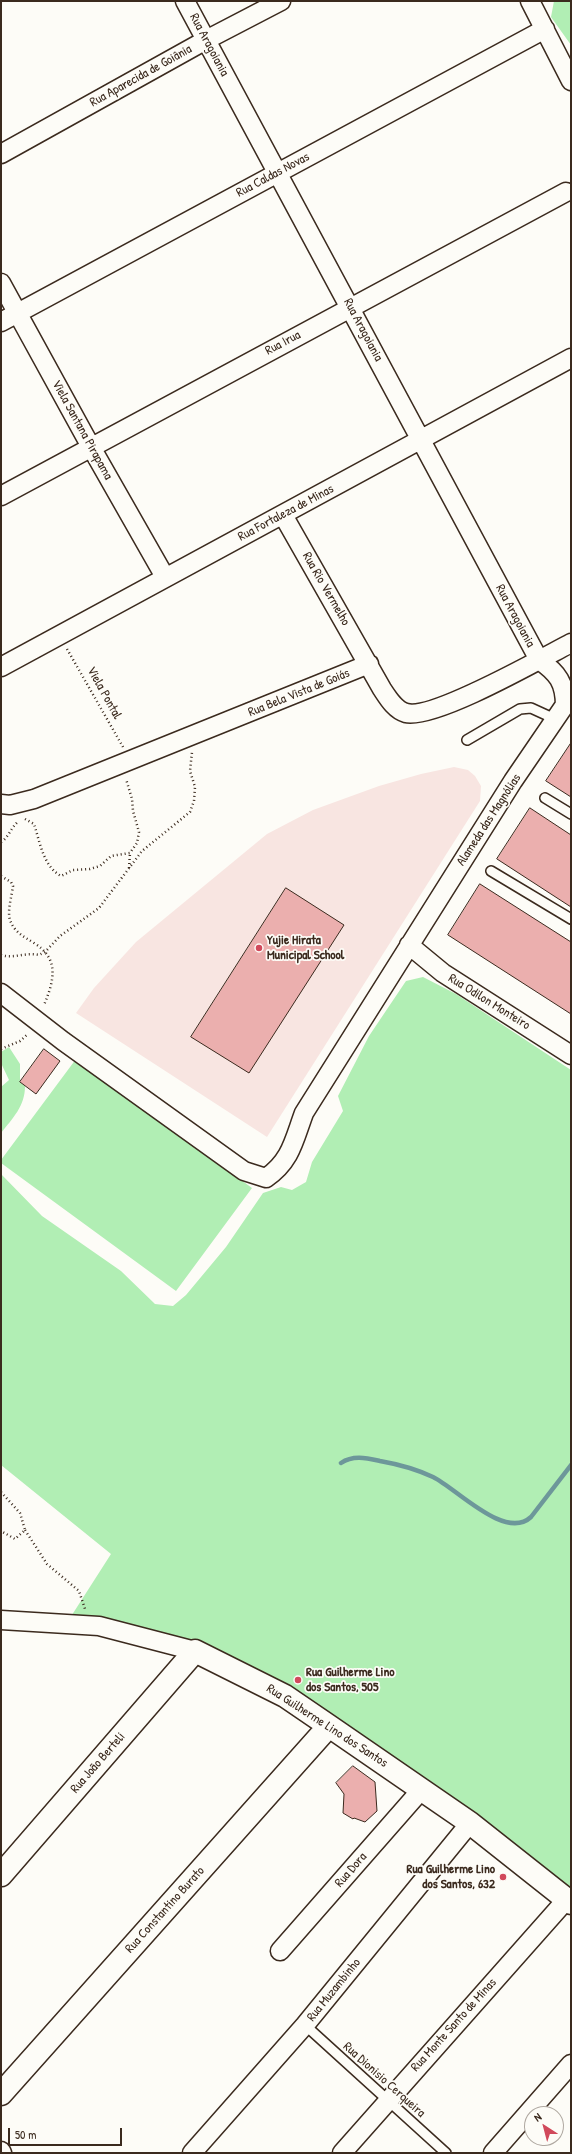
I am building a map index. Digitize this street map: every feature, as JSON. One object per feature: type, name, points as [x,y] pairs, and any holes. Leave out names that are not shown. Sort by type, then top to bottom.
[{"type":"street","name":"Rua Aragoiania","points":[[185,1],[351,307],[420,441],[539,660],[558,678],[564,690],[564,707]]},
{"type":"street","name":"Rua Aparecida de Goiânia","points":[[1,154],[206,40],[281,1]]},
{"type":"street","points":[[530,1],[571,81]]},
{"type":"street","name":"Rua Caldas Novas","points":[[1,322],[545,29]]},
{"type":"street","name":"Rua Irua","points":[[1,496],[351,307],[570,197]]},
{"type":"street","name":"Viela Santana Pirapama","points":[[1,283],[91,448],[165,577]]},
{"type":"street","name":"Rua Fortaleza de Minas","points":[[1,667],[59,634],[284,515],[571,358]]},
{"type":"street","name":"Rua Rio Vermelho","points":[[284,515],[369,664]]},
{"type":"street","points":[[369,664],[382,689],[394,705],[405,713],[418,713],[448,704],[571,643]]},
{"type":"street","name":"Rua Bela Vista de Goiás","points":[[1,804],[10,805],[34,799],[369,664]]},
{"type":"street","name":"Alameda das Magnólias","points":[[37,1021],[244,1171],[266,1178],[279,1169],[287,1159],[304,1113],[513,781],[564,707]]},
{"type":"street","name":"Rua Odilon Monteiro","points":[[409,945],[443,974],[571,1055]]},
{"type":"street","points":[[1,993],[37,1021]]},
{"type":"street","name":"Rua Guilherme Lino dos Santos","points":[[1,1620],[100,1626],[195,1651],[285,1696],[470,1823],[569,1901]]},
{"type":"street","name":"Rua João Berteli","points":[[1,1875],[195,1651]]},
{"type":"street","name":"Rua Constantino Burato","points":[[1,2094],[329,1726]]},
{"type":"street","name":"Rua Dora","points":[[280,1951],[422,1789]]},
{"type":"street","name":"Rua Muzambinho","points":[[192,2153],[305,2025],[470,1823]]},
{"type":"street","name":"Rua Monte Santo de Minas","points":[[342,2153],[386,2101],[569,1901]]},
{"type":"street","points":[[493,2153],[571,2064]]},
{"type":"lane","points":[[467,740],[520,709],[564,707]]},
{"type":"lane","points":[[546,798],[571,814]]},
{"type":"lane","points":[[490,871],[571,919]]},
{"type":"lane","name":"Rua Dionisio Cerqueira","points":[[305,2025],[386,2101],[446,2153]]},
{"type":"path","name":"Viela Pontal","points":[[59,634],[126,763],[133,812],[139,832],[137,843],[130,853]]},
{"type":"path","points":[[1,954],[8,957],[31,953],[39,955],[45,952],[60,936],[99,908],[142,851],[190,812],[194,801],[195,787],[190,771],[192,752],[190,737]]},
{"type":"path","points":[[1,842],[7,838],[13,826],[19,820],[25,819],[34,824],[46,861],[55,872],[61,876],[74,870],[90,869],[100,866],[111,856],[130,853],[129,868]]},
{"type":"path","points":[[1,876],[11,882],[13,886],[10,919],[19,935],[34,943],[45,952],[52,962],[53,976],[37,1021],[27,1036],[20,1041],[1,1049]]},
{"type":"path","points":[[1,1492],[20,1513],[25,1530],[47,1564],[79,1591],[85,1605],[84,1624]]},
{"type":"path","points":[[1,1531],[15,1539],[25,1530]]},
{"type":"shaded area","name":"Yujie Hirata Municipal School","points":[[454,767],[468,770],[475,776],[481,786],[480,801],[267,1137],[76,1013],[94,988],[136,942],[267,834],[313,810],[379,786],[421,774]]},
{"type":"green space","points":[[554,1],[571,1],[571,45],[551,17]]},
{"type":"green space","points":[[423,977],[456,994],[571,1070],[571,1889],[417,1775],[325,1710],[228,1656],[156,1632],[70,1618],[111,1554],[1,1465],[1,1174],[42,1216],[121,1271],[155,1304],[173,1306],[186,1295],[226,1247],[263,1193],[281,1187],[292,1190],[306,1182],[312,1162],[343,1111],[338,1096],[369,1036],[406,981]]},
{"type":"green space","points":[[9,1047],[20,1064],[20,1082],[25,1086],[21,1106],[1,1133],[1,1087],[9,1080],[1,1063],[1,1052]]},
{"type":"green space","points":[[76,1059],[252,1188],[176,1291],[1,1163],[1,1160]]},
{"type":"building","points":[[571,743],[571,797],[546,781]]},
{"type":"building","points":[[530,808],[571,835],[571,907],[497,859]]},
{"type":"building","points":[[480,884],[571,942],[571,1014],[448,935]]},
{"type":"building","points":[[286,888],[344,925],[249,1073],[191,1037]]},
{"type":"building","points":[[44,1049],[60,1061],[36,1094],[20,1082]]},
{"type":"building","points":[[353,1766],[375,1782],[377,1811],[365,1822],[354,1818],[353,1819],[343,1813],[344,1794],[336,1783]]},
{"type":"waterway","points":[[341,1463],[350,1459],[365,1458],[413,1469],[433,1477],[467,1501],[495,1518],[508,1522],[520,1523],[531,1517],[571,1465]]},
{"type":"place","name":"Yujie Hirata Municipal School","points":[[259,948]]},
{"type":"place","name":"Rua Guilherme Lino dos Santos, 505","points":[[298,1680]]},
{"type":"place","name":"Rua Guilherme Lino dos Santos, 632","points":[[503,1877]]}]
